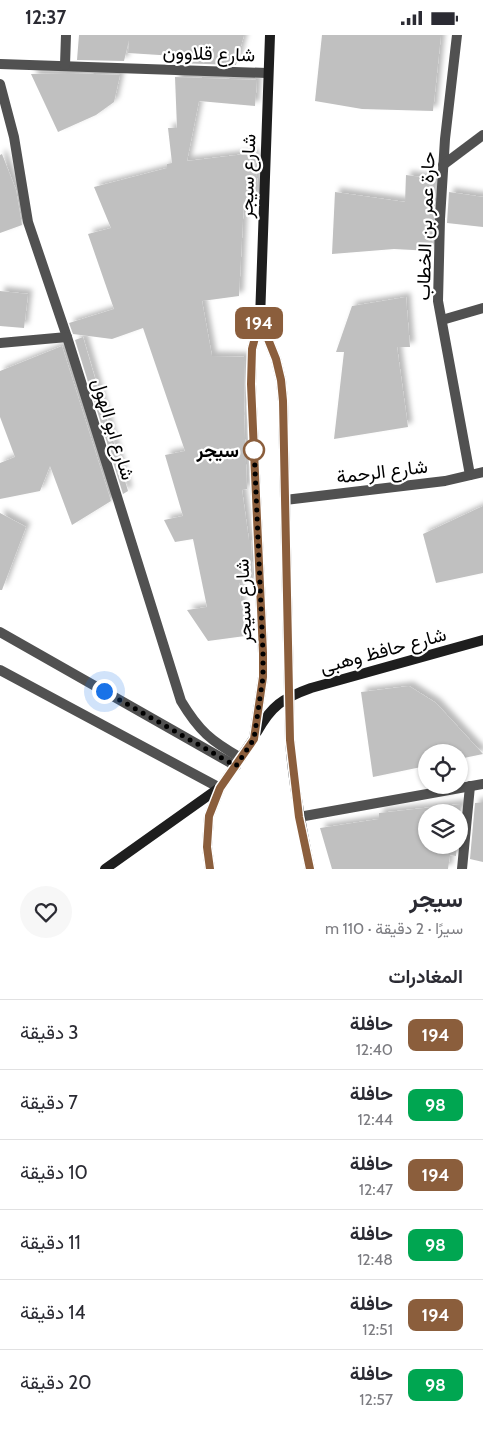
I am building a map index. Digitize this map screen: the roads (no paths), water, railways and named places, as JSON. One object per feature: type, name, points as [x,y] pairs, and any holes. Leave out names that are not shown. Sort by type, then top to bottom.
[{"type":"main road","name":"شارع سيجر","points":[[210,869],[207,847],[209,816],[220,788],[254,739],[263,677],[251,384],[252,349],[260,319],[267,73],[270,35]]},
{"type":"main road","name":"شارع سيجر","points":[[260,319],[276,359],[281,380],[292,771],[310,869]]},
{"type":"main road","name":"شارع حافظ وهبى","points":[[254,739],[265,717],[289,695],[310,687],[483,640]]},
{"type":"main road","points":[[105,869],[220,788]]},
{"type":"street","points":[[65,65],[66,35]]},
{"type":"street","name":"حارة عمر بن الخطاب","points":[[456,35],[440,219],[438,301],[470,475]]},
{"type":"street","name":"شارع قلاوون","points":[[0,64],[267,73]]},
{"type":"street","name":"شارع ابو الهول","points":[[0,84],[14,137],[28,223],[67,337],[181,701],[194,723],[239,762]]},
{"type":"street","points":[[444,165],[483,135]]},
{"type":"street","points":[[442,320],[483,308]]},
{"type":"street","points":[[0,343],[67,337]]},
{"type":"street","name":"شارع الرحمة","points":[[285,500],[444,481],[483,472]]},
{"type":"street","points":[[0,632],[239,762]]},
{"type":"street","points":[[0,670],[220,788]]},
{"type":"street","points":[[299,817],[483,784]]},
{"type":"street","points":[[462,869],[470,787]]},
{"type":"place","name":"سيجر","points":[[254,450]]}]
